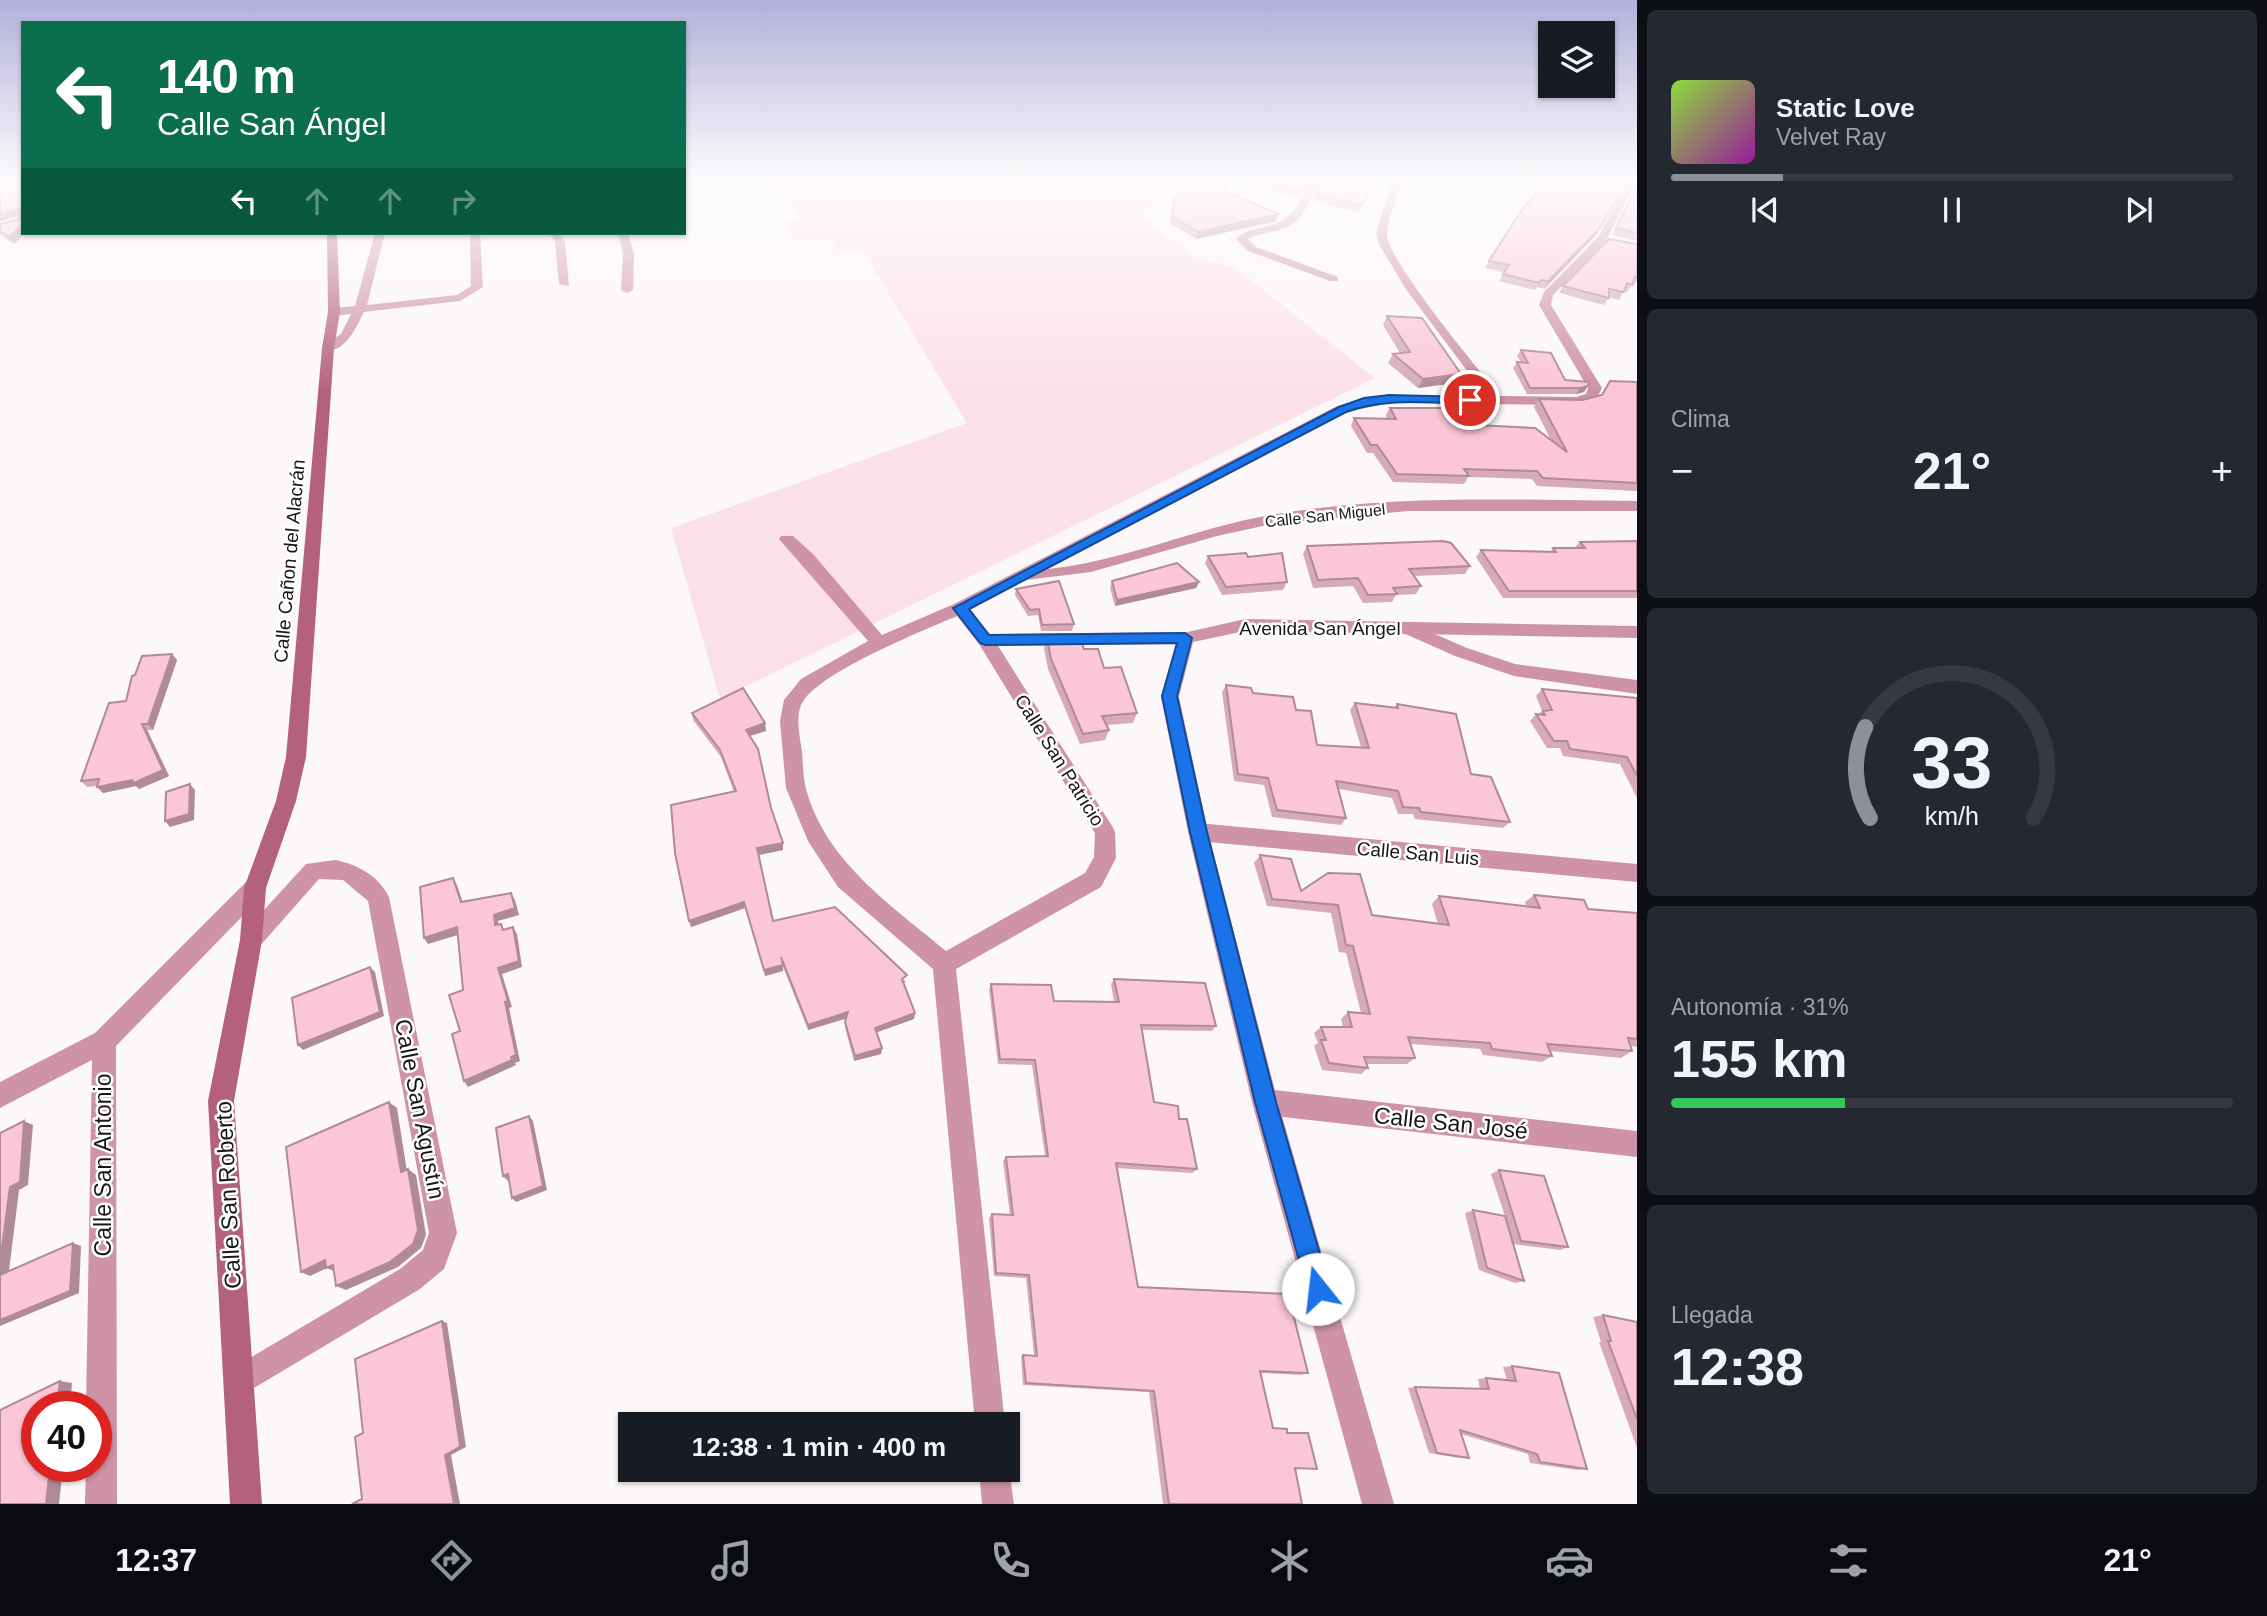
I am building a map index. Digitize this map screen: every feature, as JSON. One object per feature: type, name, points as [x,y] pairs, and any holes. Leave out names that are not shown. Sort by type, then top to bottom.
[{"type":"main road","name":"Calle Cañon del Alacrán","points":[[255,888],[286,801],[296,757],[328,348],[334,312],[332,250]]},
{"type":"main road","name":"Calle San Roberto","points":[[246,1504],[221,1101],[251,940],[255,888]]},
{"type":"street","points":[[328,348],[346,336],[360,308],[375,250]]},
{"type":"street","points":[[334,312],[460,298],[477,287],[476,250]]},
{"type":"street","points":[[561,250],[565,284]]},
{"type":"street","points":[[627,250],[627,290]]},
{"type":"street","points":[[1255,250],[1334,279]]},
{"type":"street","points":[[1388,250],[1409,286],[1497,401]]},
{"type":"street","points":[[989,1412],[944,964],[846,880],[815,835],[796,788],[789,721],[793,700],[807,684],[880,643],[960,608],[1342,409],[1364,402],[1389,399],[1577,401],[1591,397],[1595,388],[1545,305],[1548,294],[1597,250]]},
{"type":"street","name":"Calle San Miguel","points":[[1020,577],[1069,574],[1199,536],[1271,519],[1462,504],[1637,506]]},
{"type":"street","points":[[787,539],[807,558],[880,643]]},
{"type":"street","name":"Calle San Patricio","points":[[944,964],[1093,880],[1105,858],[1105,832],[985,640],[960,608]]},
{"type":"street","name":"Avenida San Ángel","points":[[985,640],[1185,638],[1245,625],[1637,632]]},
{"type":"street","points":[[1407,628],[1461,652],[1514,670],[1637,687]]},
{"type":"street","points":[[1185,638],[1170,696],[1198,832],[1265,1102],[1378,1504]]},
{"type":"street","name":"Calle San Luis","points":[[1198,832],[1637,873]]},
{"type":"street","name":"Calle San Agustín","points":[[239,1382],[410,1279],[434,1259],[443,1233],[378,897],[358,876],[333,869],[314,870],[251,940]]},
{"type":"street","points":[[0,1095],[104,1041],[255,888]]},
{"type":"street","name":"Calle San Antonio","points":[[101,1504],[104,1041]]},
{"type":"street","name":"Calle San José","points":[[1265,1102],[1637,1143]]},
{"type":"street","points":[[996,1482],[998,1504]]},
{"type":"shaded area","points":[[863,250],[1184,250],[1191,256],[1234,267],[1375,378],[720,699],[671,528],[967,423]]},
{"type":"building","points":[[1496,250],[1578,250],[1548,281],[1541,280],[1539,283],[1503,274],[1509,265],[1489,261]]},
{"type":"building","points":[[1598,250],[1637,250],[1637,278],[1635,277],[1632,285],[1627,283],[1624,292],[1609,289],[1609,298],[1563,286]]},
{"type":"building","points":[[1387,316],[1422,318],[1461,374],[1423,379],[1393,354],[1410,352]]},
{"type":"building","points":[[1521,350],[1551,353],[1565,380],[1589,382],[1588,386],[1530,388],[1517,362],[1528,363]]},
{"type":"building","points":[[1610,381],[1637,382],[1637,483],[1543,478],[1537,471],[1464,469],[1469,476],[1397,474],[1377,445],[1371,445],[1354,418],[1396,419],[1390,408],[1444,408],[1456,424],[1535,428],[1567,452],[1539,399],[1582,400],[1602,395]]},
{"type":"building","points":[[1443,541],[1451,543],[1470,566],[1409,569],[1421,586],[1393,588],[1397,594],[1368,595],[1358,578],[1318,580],[1307,546]]},
{"type":"building","points":[[1637,541],[1637,591],[1509,591],[1481,550],[1556,552],[1553,548],[1585,548],[1580,542]]},
{"type":"building","points":[[1246,553],[1248,557],[1282,553],[1287,582],[1226,587],[1208,556]]},
{"type":"building","points":[[1177,563],[1199,582],[1117,600],[1112,581]]},
{"type":"building","points":[[1059,581],[1074,624],[1042,625],[1039,609],[1030,610],[1016,589]]},
{"type":"building","points":[[1047,638],[1080,638],[1084,649],[1098,649],[1104,668],[1121,667],[1137,713],[1102,716],[1109,730],[1083,734],[1051,659]]},
{"type":"building","points":[[172,654],[148,724],[142,724],[163,770],[134,783],[132,780],[97,787],[99,779],[81,781],[109,703],[126,701],[132,676],[135,675],[142,656]]},
{"type":"building","points":[[1226,685],[1251,688],[1253,693],[1293,697],[1296,710],[1311,711],[1317,745],[1369,748],[1355,703],[1398,708],[1397,704],[1456,714],[1471,774],[1491,777],[1510,822],[1421,812],[1419,808],[1403,807],[1398,791],[1336,781],[1346,818],[1277,810],[1268,778],[1238,774]]},
{"type":"building","points":[[743,688],[765,723],[746,730],[758,749],[771,808],[783,843],[757,848],[773,921],[835,907],[907,975],[902,979],[915,1013],[875,1028],[882,1048],[855,1056],[845,1022],[848,1012],[808,1025],[781,957],[783,965],[764,970],[744,902],[689,921],[675,853],[671,805],[736,791],[720,750],[692,713]]},
{"type":"building","points":[[1542,689],[1637,698],[1637,776],[1627,757],[1570,749],[1567,741],[1554,741],[1536,714],[1545,715],[1543,711],[1552,710]]},
{"type":"building","points":[[190,784],[189,814],[165,821],[166,792]]},
{"type":"building","points":[[1260,855],[1291,859],[1301,891],[1328,873],[1360,874],[1372,915],[1449,925],[1439,896],[1540,908],[1534,895],[1584,900],[1588,909],[1637,913],[1637,1039],[1628,1038],[1632,1051],[1547,1044],[1552,1056],[1492,1049],[1490,1043],[1408,1037],[1415,1058],[1364,1057],[1368,1068],[1329,1063],[1321,1040],[1326,1040],[1321,1027],[1352,1027],[1348,1012],[1370,1014],[1353,946],[1346,945],[1338,905],[1272,899]]},
{"type":"building","points":[[453,878],[461,902],[511,893],[515,908],[494,915],[495,925],[501,924],[503,930],[513,927],[519,961],[498,968],[508,1001],[505,1002],[516,1055],[511,1057],[512,1060],[464,1081],[452,1034],[460,1031],[449,995],[463,990],[457,927],[424,938],[420,887]]},
{"type":"building","points":[[370,967],[380,1012],[298,1045],[292,998]]},
{"type":"building","points":[[1114,979],[1205,983],[1216,1026],[1141,1025],[1154,1102],[1178,1106],[1179,1119],[1187,1119],[1197,1169],[1116,1163],[1138,1287],[1288,1294],[1308,1373],[1260,1371],[1273,1428],[1287,1429],[1287,1433],[1308,1433],[1317,1469],[1295,1468],[1302,1504],[1169,1504],[1154,1391],[1026,1383],[1023,1355],[1037,1356],[1029,1275],[996,1273],[992,1214],[1013,1215],[1006,1157],[1048,1156],[1035,1060],[1000,1059],[991,984],[1051,985],[1054,1001],[1119,1002]]},
{"type":"building","points":[[389,1102],[401,1172],[408,1169],[418,1230],[413,1244],[390,1262],[336,1286],[333,1265],[326,1268],[325,1260],[301,1272],[286,1147]]},
{"type":"building","points":[[529,1116],[543,1186],[512,1198],[508,1174],[503,1176],[496,1128]]},
{"type":"building","points":[[24,1121],[20,1182],[10,1187],[0,1263],[0,1133]]},
{"type":"building","points":[[1499,1170],[1544,1176],[1568,1247],[1521,1241]]},
{"type":"building","points":[[1473,1210],[1505,1216],[1524,1281],[1487,1268]]},
{"type":"building","points":[[73,1243],[70,1291],[0,1320],[0,1275]]},
{"type":"building","points":[[1603,1315],[1637,1322],[1637,1419],[1608,1341],[1611,1341]]},
{"type":"building","points":[[442,1321],[460,1447],[445,1455],[454,1504],[352,1504],[362,1499],[355,1437],[363,1433],[355,1359]]},
{"type":"building","points":[[1512,1366],[1559,1373],[1587,1469],[1540,1462],[1537,1454],[1460,1430],[1469,1458],[1437,1453],[1415,1387],[1489,1389],[1486,1378],[1516,1381]]},
{"type":"building","points":[[60,1381],[59,1391],[39,1391]]},
{"type":"building","points":[[21,1400],[21,1482],[48,1482],[46,1504],[0,1504],[0,1410]]},
{"type":"route","points":[[1318,1289],[1265,1102],[1198,832],[1170,696],[1185,638],[985,640],[960,608],[1342,409],[1364,402],[1389,399],[1470,400]]}]
